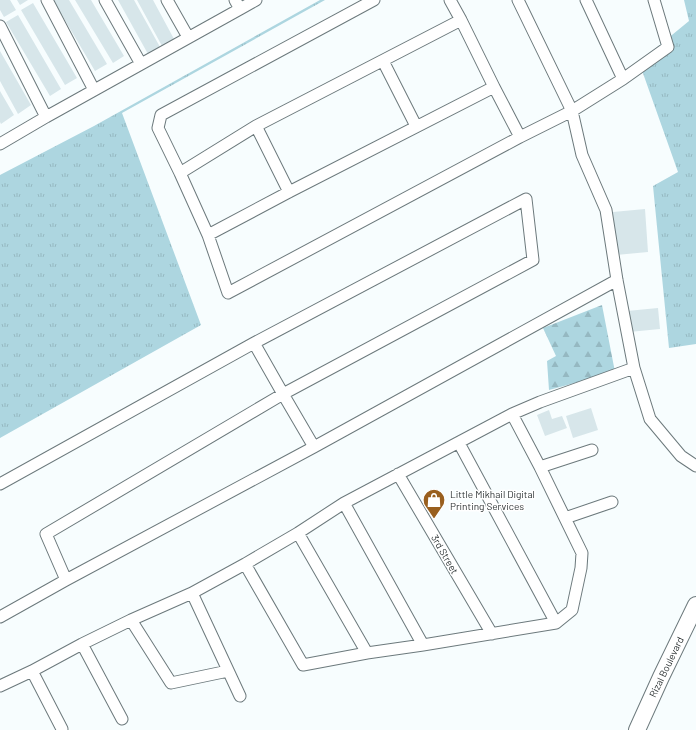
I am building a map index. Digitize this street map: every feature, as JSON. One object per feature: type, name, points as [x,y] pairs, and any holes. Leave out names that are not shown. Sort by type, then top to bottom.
[{"type":"main road","name":"Rizal Boulevard","points":[[637,730],[696,605]]},
{"type":"street","points":[[46,0],[94,90]]},
{"type":"street","points":[[106,0],[141,64]]},
{"type":"street","points":[[167,0],[188,37]]},
{"type":"street","points":[[1,142],[188,37],[238,4],[256,0]]},
{"type":"street","points":[[374,0],[161,115],[158,128],[208,235],[228,293],[520,137],[572,111],[623,79],[668,47],[654,0]]},
{"type":"street","points":[[450,0],[520,137]]},
{"type":"street","points":[[518,0],[572,111],[582,155],[606,210],[617,280],[634,368],[650,419],[681,456],[696,466]]},
{"type":"street","points":[[586,0],[623,79]]},
{"type":"street","points":[[180,173],[256,126],[461,20]]},
{"type":"street","points":[[0,26],[46,116]]},
{"type":"street","points":[[382,61],[416,126]]},
{"type":"street","points":[[208,235],[416,126],[494,87]]},
{"type":"street","points":[[256,126],[289,192]]},
{"type":"street","points":[[0,484],[254,343],[526,199],[533,260],[283,394],[46,534],[66,580]]},
{"type":"street","points":[[0,617],[314,447],[617,280]]},
{"type":"street","points":[[254,343],[314,447]]},
{"type":"street","points":[[0,686],[131,620],[192,593],[298,533],[344,503],[512,414],[540,402],[634,368]]},
{"type":"street","points":[[245,564],[303,665],[367,653],[556,623],[572,610],[581,568],[582,552],[540,466],[512,414]]},
{"type":"street","points":[[459,443],[556,623]]},
{"type":"street","points":[[540,466],[592,450]]},
{"type":"street","name":"3rd Street","points":[[398,474],[492,634]]},
{"type":"street","points":[[565,518],[612,502]]},
{"type":"street","points":[[344,503],[422,645]]},
{"type":"street","points":[[298,533],[367,653]]},
{"type":"street","points":[[192,593],[240,696]]},
{"type":"street","points":[[131,620],[171,683],[228,671]]},
{"type":"street","points":[[82,644],[122,719]]},
{"type":"street","points":[[32,671],[62,729]]},
{"type":"green space","points":[[320,0],[325,0],[122,113],[201,325],[0,438],[0,175],[94,126]]},
{"type":"green space","points":[[684,0],[696,0],[696,344],[669,348],[653,186],[678,172],[639,62],[689,21]]},
{"type":"green space","points":[[602,305],[615,372],[549,390],[547,361],[556,356],[543,328]]},
{"type":"building","points":[[0,0],[10,0],[16,10],[4,17],[0,10]]},
{"type":"building","points":[[17,0],[28,0],[20,5]]},
{"type":"building","points":[[53,0],[69,0],[107,64],[95,71]]},
{"type":"building","points":[[75,0],[91,0],[124,56],[113,63]]},
{"type":"building","points":[[118,0],[134,0],[160,47],[148,54]]},
{"type":"building","points":[[137,0],[153,0],[174,39],[162,46]]},
{"type":"building","points":[[33,3],[77,78],[65,85],[21,10]]},
{"type":"building","points":[[18,15],[61,89],[50,96],[6,22]]},
{"type":"building","points":[[0,51],[31,105],[18,114],[0,81]]},
{"type":"building","points":[[0,91],[14,115],[1,124],[0,122]]},
{"type":"building","points":[[645,209],[648,252],[616,255],[613,212]]},
{"type":"building","points":[[658,308],[660,329],[629,332],[627,311]]},
{"type":"building","points":[[591,408],[598,430],[573,438],[566,416]]},
{"type":"building","points":[[549,410],[552,419],[562,416],[567,428],[545,436],[537,415]]},
{"type":"place","name":"Little Mikhail Digital Printing Services","points":[[434,520]]}]
